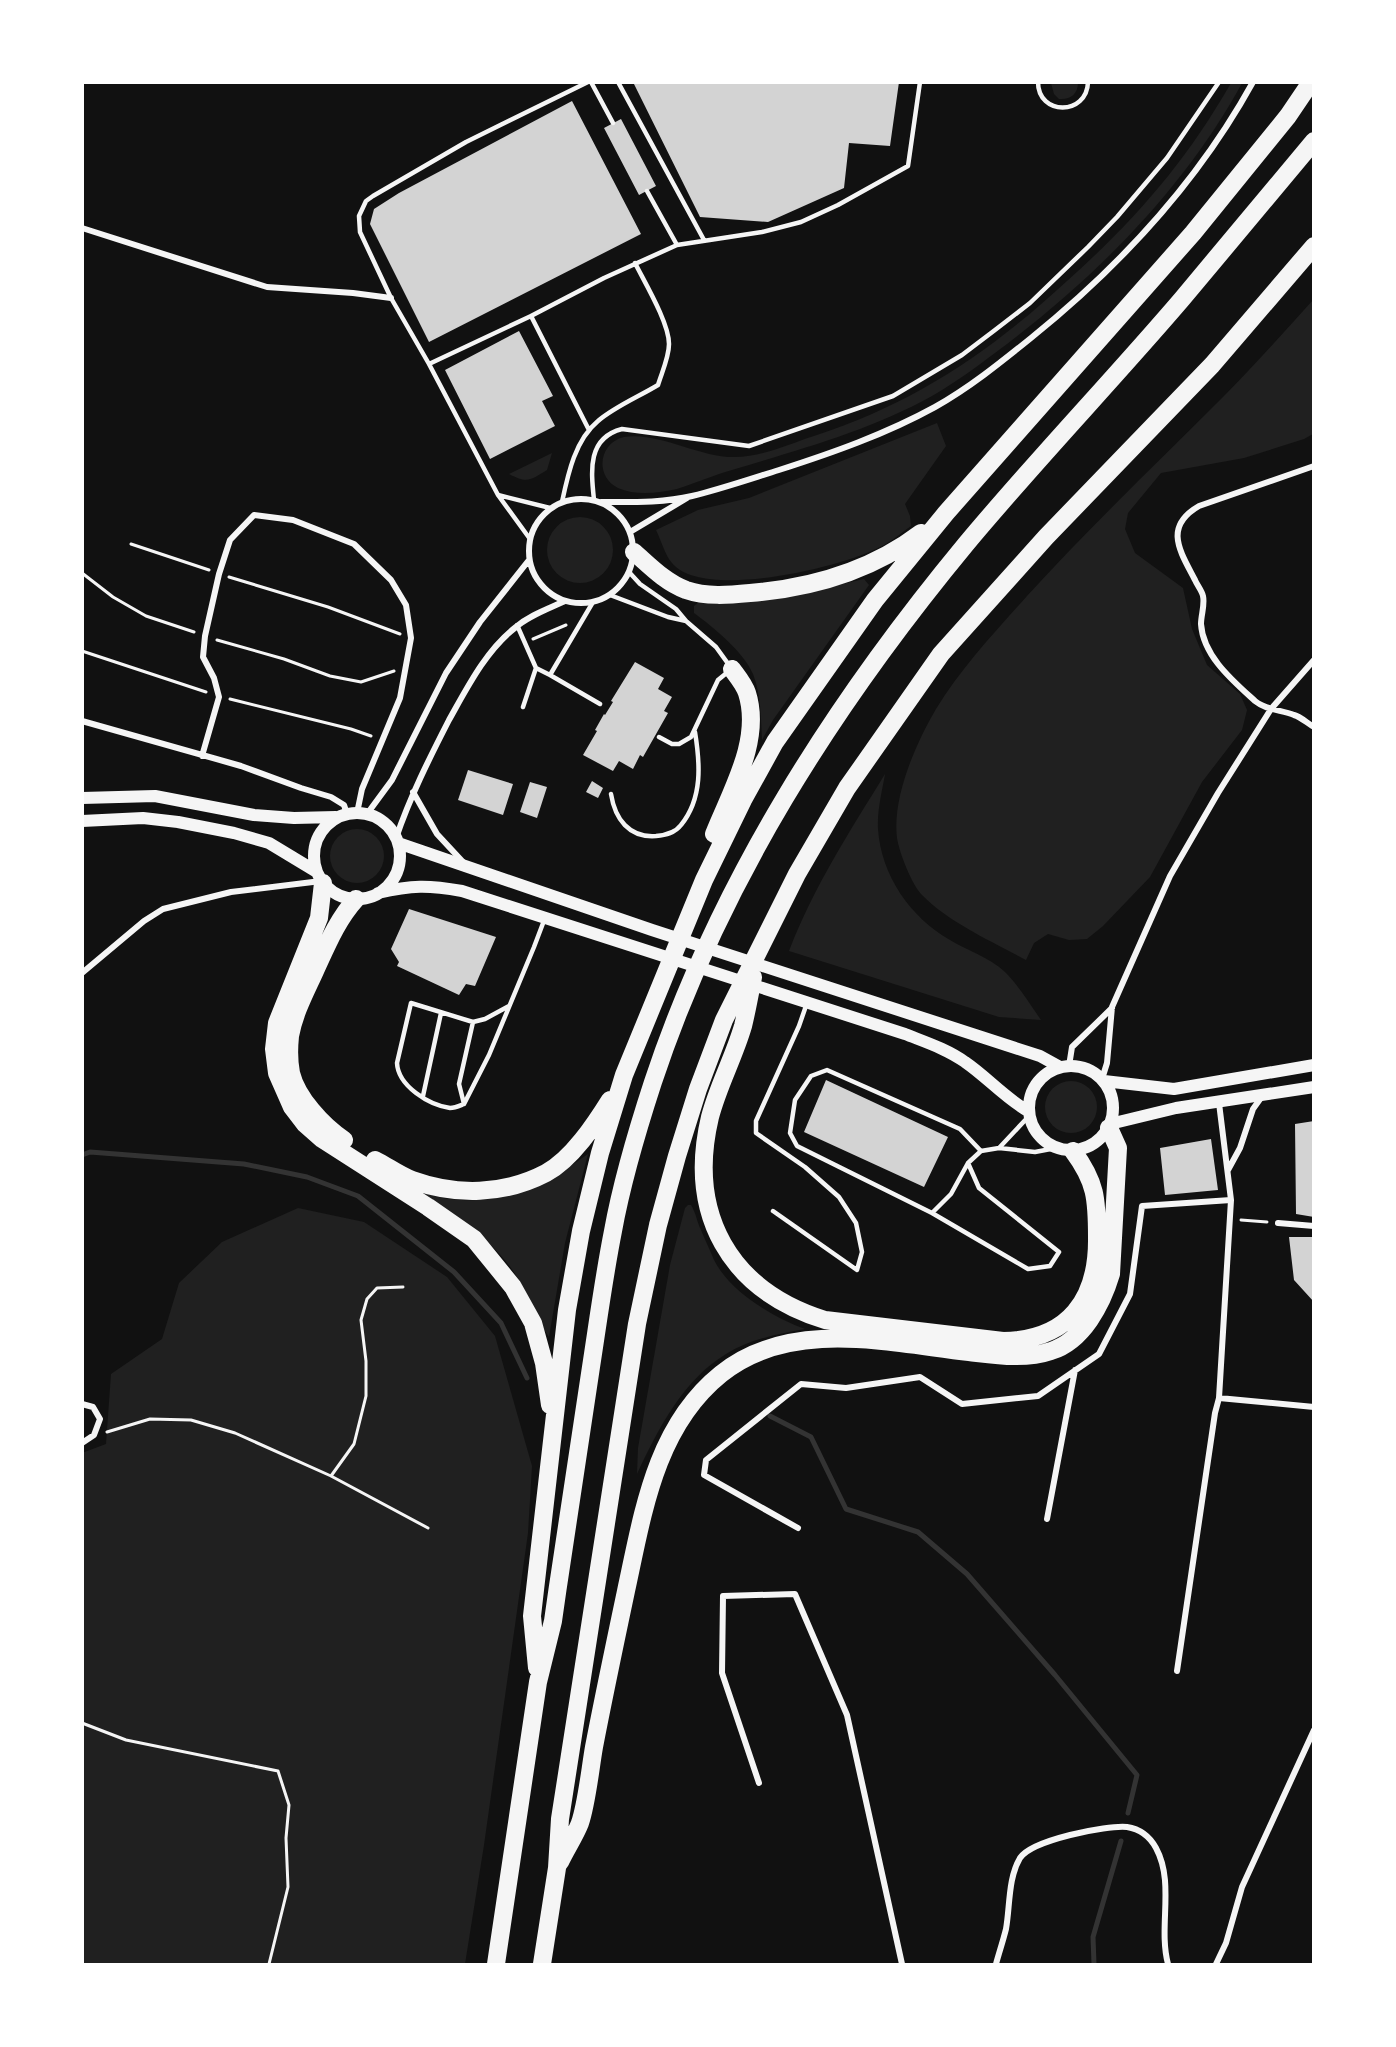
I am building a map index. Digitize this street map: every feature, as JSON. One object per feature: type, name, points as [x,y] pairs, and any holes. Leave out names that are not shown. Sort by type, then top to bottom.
[{"type":"highway","points":[[538,1682],[532,1616],[567,1310],[581,1231],[600,1153],[624,1075],[704,880],[743,800],[775,742],[875,600],[946,513],[1193,233],[1288,116],[1311,82]]},
{"type":"highway","points":[[496,1965],[538,1682],[553,1621],[613,1229],[631,1154],[654,1080],[681,1008],[745,867],[781,802],[857,685],[967,543],[1182,299],[1314,141]]},
{"type":"highway","points":[[542,1965],[557,1868],[560,1819],[637,1323],[658,1225],[698,1089],[724,1020],[797,874],[847,788],[941,654],[1046,537],[1212,365],[1314,246]]},
{"type":"highway","points":[[634,552],[660,575],[687,590],[725,595],[776,591],[824,580],[865,566],[906,544],[946,513]]},
{"type":"highway","points":[[704,880],[712,837],[744,760],[752,723],[747,691],[732,669]]},
{"type":"highway","points":[[320,879],[319,918],[277,1023],[273,1049],[277,1073],[292,1107],[305,1124],[322,1139],[474,1239],[513,1287],[533,1323],[544,1363],[553,1431]]},
{"type":"highway","points":[[356,899],[344,912],[329,940],[299,1008],[290,1036],[291,1072],[305,1102],[330,1131],[410,1179],[450,1191],[482,1192],[513,1185],[548,1172],[577,1147],[600,1116],[624,1075]]},
{"type":"highway","points":[[758,952],[743,1026],[710,1116],[704,1178],[706,1201],[721,1239],[748,1278],[775,1298],[806,1314],[834,1321],[1003,1341],[1023,1341],[1054,1329],[1080,1307],[1090,1289],[1096,1269],[1097,1222],[1094,1187],[1087,1170],[1064,1150]]},
{"type":"highway","points":[[557,1868],[580,1822],[609,1669],[645,1501],[663,1452],[680,1420],[721,1374],[744,1359],[778,1345],[806,1340],[851,1339],[1016,1356],[1052,1351],[1067,1342],[1095,1313],[1105,1294],[1111,1274],[1118,1148],[1109,1126]]},
{"type":"main road","points":[[82,798],[155,795],[254,815],[294,818],[352,814],[384,822],[397,841],[400,862],[397,872],[386,888],[368,898],[356,899],[338,895],[320,879],[269,843],[234,833],[160,820],[124,818],[84,822]]},
{"type":"main road","points":[[320,879],[314,851],[317,840],[329,823],[352,814]]},
{"type":"main road","points":[[397,841],[652,930],[792,974],[1065,1066],[1084,1068],[1103,1080],[1174,1089],[1314,1065]]},
{"type":"main road","points":[[378,893],[406,886],[462,891],[905,1034],[951,1053],[966,1062],[1029,1114]]},
{"type":"main road","points":[[1065,1066],[1047,1073],[1036,1083],[1030,1096],[1029,1114],[1036,1133],[1044,1141],[1064,1150],[1093,1144],[1109,1126],[1113,1105],[1110,1092],[1103,1080]]},
{"type":"main road","points":[[1109,1126],[1176,1108],[1314,1087]]},
{"type":"street","points":[[598,501],[620,516],[630,532],[634,552],[629,572],[621,585],[610,595],[593,602],[565,601],[548,592],[538,581],[529,560],[530,539],[541,517],[550,508],[575,499],[645,501],[690,496],[801,463],[903,423],[936,406],[1004,360],[1074,302],[1155,220],[1214,145],[1253,82]]},
{"type":"street","points":[[82,228],[267,286],[391,298]]},
{"type":"street","points":[[1314,466],[1200,506],[1182,521],[1177,533],[1180,553],[1203,596],[1201,625],[1205,642],[1215,660],[1258,703],[1271,709],[1296,715],[1314,727]]},
{"type":"street","points":[[630,532],[690,496]]},
{"type":"street","points":[[202,756],[219,696],[214,678],[203,657],[205,636],[219,574],[230,540],[254,514],[293,520],[354,544],[391,580],[406,605],[411,638],[400,698],[352,814]]},
{"type":"street","points":[[352,814],[392,780],[446,672],[480,622],[529,560]]},
{"type":"street","points":[[397,841],[413,792],[464,694],[488,657],[506,635],[517,626],[565,601]]},
{"type":"street","points":[[1103,1080],[1107,1063],[1112,1007],[1170,876],[1218,793],[1271,709],[1314,660]]},
{"type":"street","points":[[82,721],[242,766],[281,782],[331,796],[352,814]]},
{"type":"street","points":[[413,792],[437,834],[469,868]]},
{"type":"street","points":[[82,973],[144,921],[163,909],[231,892],[320,879]]},
{"type":"street","points":[[1065,1066],[1072,1047],[1112,1007]]},
{"type":"street","points":[[1227,1170],[1240,1148],[1253,1109],[1263,1095]]},
{"type":"street","points":[[1176,1671],[1219,1398],[1231,1200],[1219,1103]]},
{"type":"street","points":[[798,1528],[704,1475],[706,1460],[801,1384],[846,1388],[920,1377],[962,1404],[1038,1396],[1099,1354],[1130,1294],[1142,1206],[1231,1200]]},
{"type":"street","points":[[1278,1223],[1314,1226]]},
{"type":"street","points":[[1047,1519],[1075,1371]]},
{"type":"street","points":[[1219,1398],[1314,1407]]},
{"type":"street","points":[[82,1404],[93,1407],[100,1419],[93,1436],[82,1443]]},
{"type":"street","points":[[759,1783],[722,1673],[723,1596],[795,1594],[847,1715],[902,1965]]},
{"type":"street","points":[[1216,1965],[1226,1943],[1242,1887],[1314,1730]]},
{"type":"street","points":[[996,1965],[1006,1929],[1014,1874],[1021,1857],[1035,1845],[1058,1838],[1129,1827],[1149,1837],[1157,1850],[1162,1866],[1165,1883],[1164,1936],[1168,1965]]},
{"type":"lane","points":[[530,539],[498,495],[429,364],[391,298],[360,232],[359,216],[366,201],[466,142],[589,82],[613,123]]},
{"type":"lane","points":[[618,82],[704,240]]},
{"type":"lane","points":[[429,364],[677,244],[762,232],[801,222],[838,205],[908,166],[920,82]]},
{"type":"lane","points":[[1038,82],[1040,93],[1045,100],[1060,109],[1069,108],[1080,102],[1085,95],[1088,82]]},
{"type":"lane","points":[[598,501],[591,473],[594,455],[605,436],[613,431],[622,429],[749,446],[893,396],[962,355],[1030,303],[1117,217],[1167,158],[1219,82]]},
{"type":"lane","points":[[647,191],[677,244]]},
{"type":"lane","points":[[562,502],[570,466],[589,430],[599,419],[658,384],[670,345],[662,319],[635,263]]},
{"type":"lane","points":[[531,316],[589,430]]},
{"type":"lane","points":[[498,495],[550,508]]},
{"type":"lane","points":[[629,572],[640,584],[676,609],[686,621],[716,647],[732,669],[718,680],[691,737],[679,744],[672,744],[658,737]]},
{"type":"lane","points":[[610,595],[668,617],[686,621]]},
{"type":"lane","points":[[550,675],[593,602]]},
{"type":"lane","points":[[517,626],[536,668],[600,704]]},
{"type":"lane","points":[[523,707],[536,668]]},
{"type":"lane","points":[[611,794],[614,808],[629,830],[651,837],[670,834],[677,829],[696,795],[699,776],[695,731]]},
{"type":"lane","points":[[509,1006],[486,1019],[473,1023],[411,1004],[397,1063],[397,1071],[402,1079],[411,1088],[439,1105],[453,1108],[464,1104],[489,1055],[509,1006],[544,918]]},
{"type":"lane","points":[[773,1211],[857,1270],[862,1252],[856,1223],[839,1197],[805,1167],[756,1134],[756,1121],[807,1003]]},
{"type":"lane","points":[[423,1096],[441,1013]]},
{"type":"lane","points":[[464,1104],[459,1084],[473,1023]]},
{"type":"lane","points":[[968,1163],[979,1188],[1059,1252],[1050,1266],[1028,1269],[932,1213],[797,1146],[790,1133],[795,1100],[811,1076],[827,1070],[960,1129],[981,1151]]},
{"type":"lane","points":[[999,1148],[1029,1114]]},
{"type":"lane","points":[[932,1213],[951,1194],[968,1163],[981,1151],[999,1148],[1035,1152],[1064,1150]]},
{"type":"path","points":[[131,544],[328,607],[411,638]]},
{"type":"path","points":[[82,573],[113,597],[146,616],[284,659],[330,676],[361,682],[404,668]]},
{"type":"path","points":[[1231,1219],[1278,1223]]},
{"type":"path","points":[[331,1476],[354,1444],[366,1396],[366,1361],[361,1320],[367,1299],[377,1288],[403,1287]]},
{"type":"path","points":[[93,1436],[150,1419],[191,1419],[235,1433],[331,1476],[428,1528]]},
{"type":"path","points":[[82,1723],[126,1740],[278,1771],[289,1805],[286,1838],[288,1887],[269,1965]]},
{"type":"shaded area","points":[[1051,83],[1078,83],[1078,87],[1070,97],[1059,99],[1054,94]]},
{"type":"shaded area","points":[[1231,83],[1242,83],[1220,121],[1168,192],[1138,225],[1075,288],[1042,317],[989,358],[942,390],[908,408],[859,429],[677,489],[655,493],[625,491],[611,483],[606,476],[603,469],[605,453],[615,440],[624,437],[650,438],[722,456],[755,455],[851,423],[885,408],[949,373],[980,353],[1038,307],[1115,235],[1158,189],[1196,139]]},
{"type":"shaded area","points":[[1313,300],[1313,434],[1244,458],[1161,473],[1128,513],[1125,529],[1135,553],[1183,588],[1192,629],[1207,665],[1240,694],[1247,710],[1242,730],[1202,782],[1150,877],[1103,926],[1087,939],[1069,940],[1048,934],[1034,943],[1026,960],[971,931],[945,914],[922,895],[914,884],[900,851],[896,822],[902,788],[914,754],[928,723],[946,694],[967,665],[1027,596],[1124,495],[1236,384]]},
{"type":"shaded area","points":[[937,423],[946,446],[905,504],[911,526],[880,547],[862,555],[806,571],[742,580],[712,579],[688,574],[672,563],[665,552],[656,530],[698,510],[749,498]]},
{"type":"shaded area","points":[[552,453],[547,470],[533,478],[525,480],[509,474]]},
{"type":"shaded area","points":[[573,517],[587,517],[599,522],[608,531],[613,550],[611,563],[604,574],[587,583],[573,583],[561,578],[552,569],[547,557],[547,543],[552,531],[561,522]]},
{"type":"shaded area","points":[[864,579],[869,585],[773,720],[762,740],[759,698],[753,674],[735,648],[694,613],[694,606],[699,602],[776,599]]},
{"type":"shaded area","points":[[885,774],[879,808],[880,846],[885,863],[900,893],[910,907],[936,931],[992,962],[1005,972],[1041,1020],[999,1017],[789,951],[821,882]]},
{"type":"shaded area","points":[[357,829],[367,831],[376,837],[382,846],[384,856],[382,866],[376,875],[367,881],[357,883],[347,881],[338,875],[332,866],[330,856],[332,846],[338,837],[347,831]]},
{"type":"shaded area","points":[[1071,1081],[1081,1083],[1089,1089],[1095,1097],[1097,1107],[1095,1117],[1089,1125],[1081,1131],[1071,1133],[1061,1131],[1053,1125],[1047,1117],[1045,1107],[1047,1097],[1053,1089],[1061,1083]]},
{"type":"shaded area","points":[[588,1154],[565,1243],[549,1337],[519,1280],[497,1251],[456,1217],[410,1189],[451,1199],[471,1200],[507,1196],[556,1175]]},
{"type":"shaded area","points":[[688,1205],[693,1208],[714,1260],[730,1283],[766,1310],[805,1329],[745,1344],[726,1354],[697,1377],[663,1423],[637,1474],[638,1448],[670,1265],[685,1208]]},
{"type":"shaded area","points":[[298,1208],[364,1222],[447,1277],[495,1336],[532,1466],[528,1533],[465,1964],[83,1964],[82,1453],[106,1444],[111,1374],[162,1339],[179,1283],[222,1242]]},
{"type":"building","points":[[633,82],[899,82],[890,146],[849,143],[844,188],[768,222],[700,217]]},
{"type":"building","points":[[572,101],[641,234],[429,342],[370,224],[374,209],[399,193]]},
{"type":"building","points":[[621,119],[656,186],[639,195],[604,128]]},
{"type":"building","points":[[519,331],[553,396],[542,401],[555,426],[490,459],[445,370]]},
{"type":"building","points":[[635,662],[664,678],[658,689],[672,697],[664,711],[668,713],[643,757],[640,755],[633,769],[619,761],[613,771],[583,755],[604,714],[613,702],[611,701]]},
{"type":"building","points":[[468,770],[513,784],[503,815],[458,800]]},
{"type":"building","points":[[592,781],[603,788],[598,798],[586,792]]},
{"type":"building","points":[[530,782],[547,787],[537,818],[520,812]]},
{"type":"building","points":[[409,909],[496,937],[475,986],[466,984],[459,995],[397,966],[399,962],[391,949]]},
{"type":"building","points":[[826,1080],[948,1137],[924,1187],[804,1132]]},
{"type":"building","points":[[1314,1121],[1314,1217],[1296,1214],[1295,1124]]},
{"type":"building","points":[[1211,1139],[1218,1190],[1165,1195],[1160,1148]]},
{"type":"building","points":[[1289,1237],[1314,1237],[1314,1302],[1294,1280]]},
{"type":"waterway","points":[[82,1155],[90,1152],[244,1164],[307,1177],[358,1196],[454,1272],[501,1323],[527,1378]]},
{"type":"waterway","points":[[770,1416],[811,1437],[846,1509],[918,1532],[967,1574],[1055,1675],[1137,1775],[1128,1813]]},
{"type":"waterway","points":[[1094,1964],[1093,1937],[1121,1841]]}]
